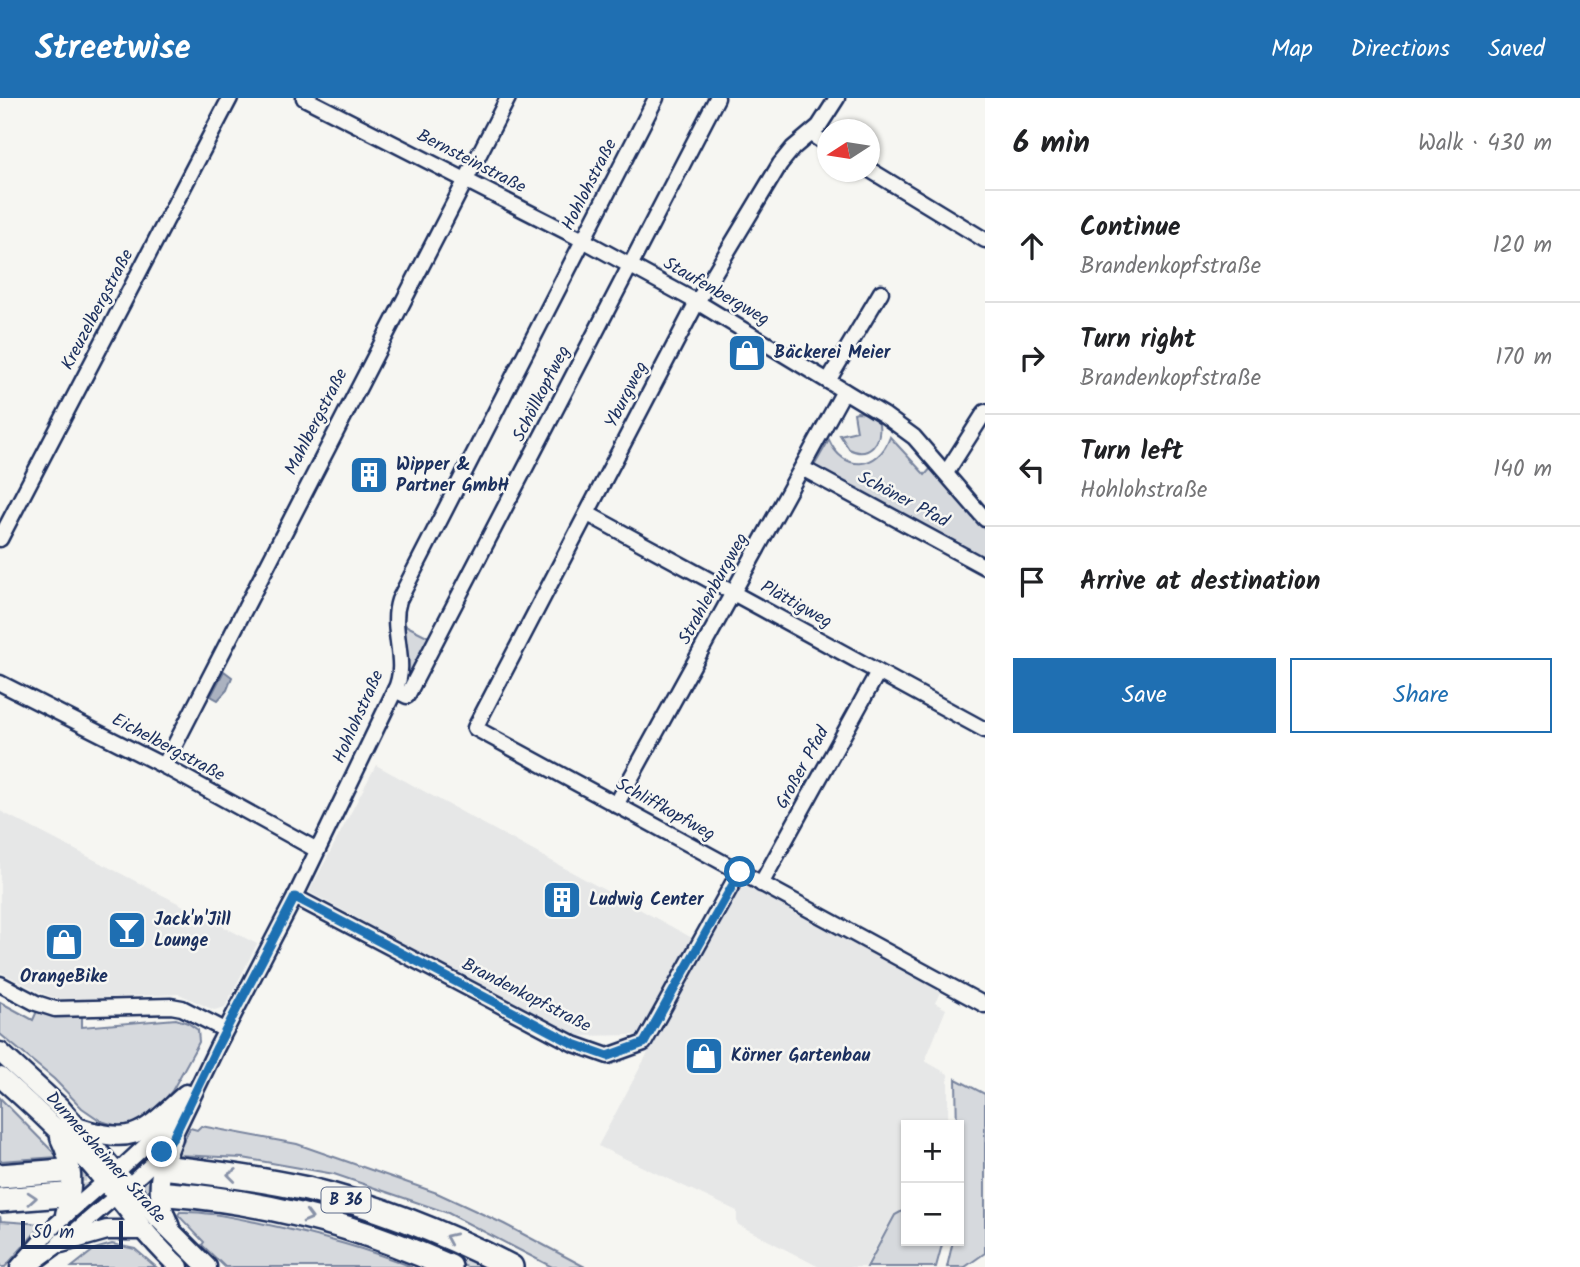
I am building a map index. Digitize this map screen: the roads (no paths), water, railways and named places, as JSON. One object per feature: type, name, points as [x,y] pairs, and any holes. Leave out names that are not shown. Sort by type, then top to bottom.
[{"type":"highway","name":"B 36","points":[[170,1168],[242,1176],[308,1189],[355,1202],[444,1235],[511,1267]]},
{"type":"highway","points":[[0,1176],[63,1171]]},
{"type":"highway","name":"B 36","points":[[168,1194],[198,1196],[292,1213],[357,1231],[450,1267]]},
{"type":"highway","points":[[0,1200],[64,1205]]},
{"type":"highway","points":[[410,1250],[426,1267]]},
{"type":"street","name":"Kreuzelbergstraße","points":[[0,539],[230,98]]},
{"type":"street","name":"Bernsteinstraße","points":[[304,98],[583,240]]},
{"type":"street","name":"Mahlbergstraße","points":[[163,766],[508,98]]},
{"type":"street","name":"Hohlohstraße","points":[[116,1184],[153,1163],[173,1138],[225,1030],[295,897],[396,690],[400,676],[395,616],[399,600],[656,98]]},
{"type":"street","name":"Schöllkopfweg","points":[[396,690],[407,696],[717,98]]},
{"type":"street","name":"Yburgweg","points":[[475,727],[697,302],[780,164],[793,148],[819,127],[837,98]]},
{"type":"street","points":[[811,134],[817,138]]},
{"type":"street","points":[[880,176],[985,240]]},
{"type":"street","name":"Staufenbergweg","points":[[583,240],[697,302],[900,426],[914,437],[985,519]]},
{"type":"street","points":[[828,381],[881,292]]},
{"type":"street","name":"Strahlenburgweg","points":[[616,805],[845,391]]},
{"type":"street","points":[[946,473],[985,411]]},
{"type":"street","name":"Schöner Pfad","points":[[802,468],[985,567]]},
{"type":"street","name":"Plättigweg","points":[[587,513],[985,730]]},
{"type":"street","name":"Großer Pfad","points":[[761,884],[878,672]]},
{"type":"street","name":"Eichelbergstraße","points":[[0,682],[163,766],[317,850]]},
{"type":"street","name":"Schliffkopfweg","points":[[475,727],[985,1005]]},
{"type":"street","name":"Brandenkopfstraße","points":[[295,897],[574,1044],[608,1056],[644,1043],[740,872]]},
{"type":"street","points":[[0,984],[36,1003],[55,1009],[171,1006],[182,1008],[225,1030]]},
{"type":"street","name":"Hohlohstraße","points":[[116,1184],[158,1134],[217,1047]]},
{"type":"street","name":"Durmersheimer Straße","points":[[0,1052],[79,1127],[143,1230],[178,1267]]},
{"type":"street","name":"Durmersheimer Straße","points":[[0,1077],[207,1267]]},
{"type":"street","points":[[79,1127],[114,1137],[135,1134],[186,1094]]},
{"type":"street","points":[[18,1267],[72,1193],[72,1173],[57,1131]]},
{"type":"street","points":[[173,1138],[160,1171],[158,1190],[173,1233]]},
{"type":"street","points":[[64,1205],[116,1184]]},
{"type":"street","points":[[27,1267],[61,1243],[116,1184]]},
{"type":"street","points":[[61,1243],[107,1230],[143,1230]]},
{"type":"tunnel","points":[[63,1171],[167,1168]]},
{"type":"tunnel","points":[[70,1195],[168,1194]]},
{"type":"place","name":"Bäckerei Meier","points":[[747,353]]},
{"type":"place","name":"Wipper & Partner GmbH","points":[[369,475]]},
{"type":"place","name":"Ludwig Center","points":[[562,900]]},
{"type":"place","name":"Jack'n'Jill Lounge","points":[[127,930]]},
{"type":"place","name":"OrangeBike","points":[[64,942]]},
{"type":"place","name":"Körner Gartenbau","points":[[704,1056]]}]
